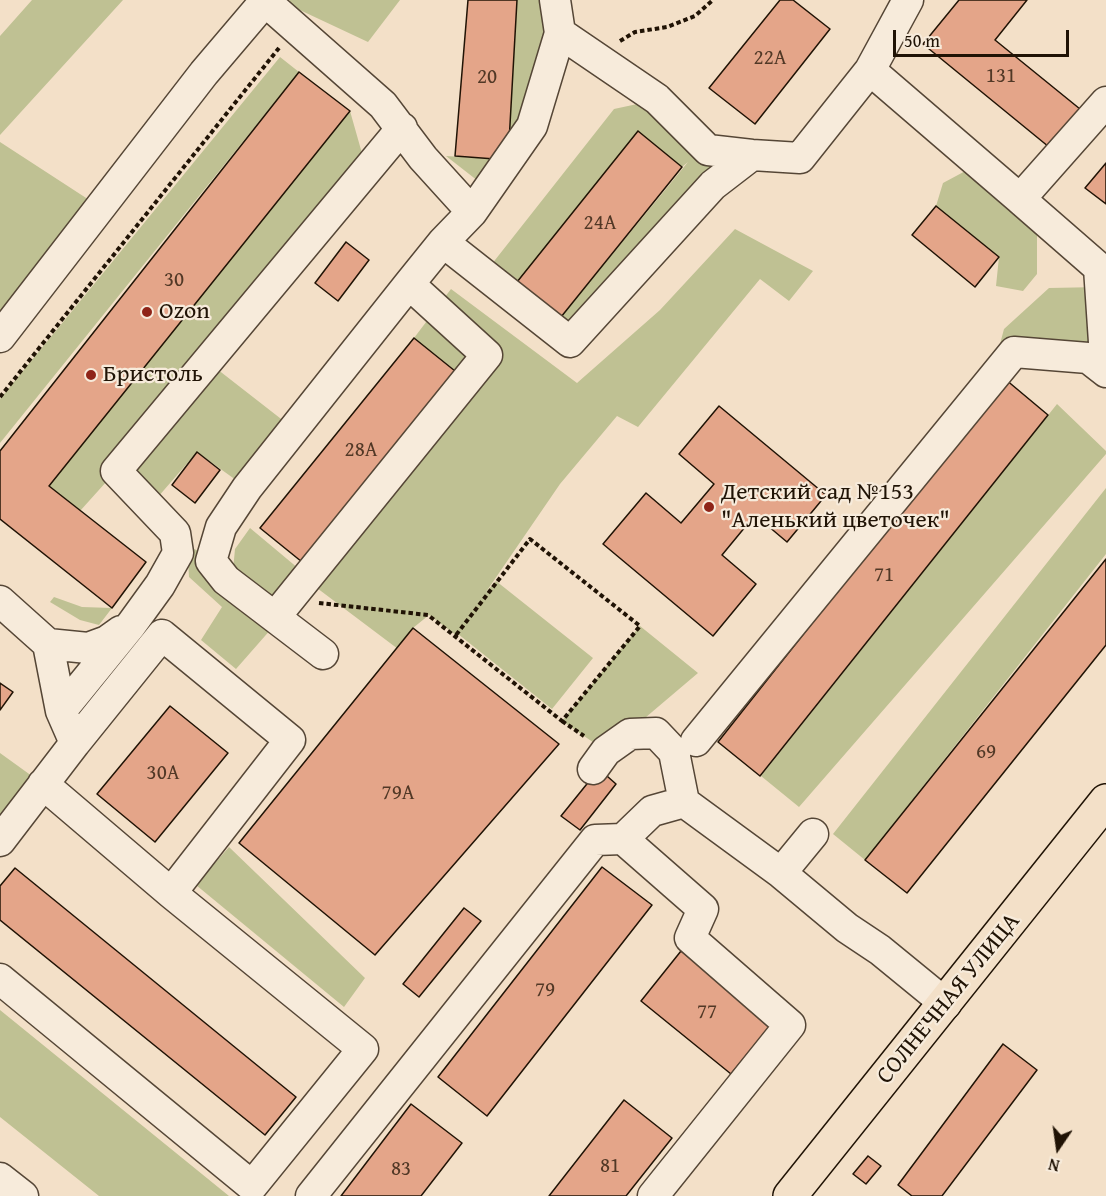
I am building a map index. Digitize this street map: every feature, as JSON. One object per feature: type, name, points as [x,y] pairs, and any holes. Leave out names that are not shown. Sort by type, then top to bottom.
[{"type":"main road","name":"СОЛНЕЧНАЯ УЛИЦА","points":[[799,1193],[1105,805]]},
{"type":"street","points":[[0,338],[204,73],[265,0],[383,105],[423,159],[472,212]]},
{"type":"street","points":[[323,654],[281,609],[226,580],[211,561],[221,527],[247,488],[409,284],[443,242],[472,212],[532,126],[560,33],[555,0]]},
{"type":"street","points":[[560,33],[657,99],[708,150],[800,158],[870,70],[909,0]]},
{"type":"street","points":[[696,741],[1014,352],[1088,358],[1106,372],[1103,271],[870,70]]},
{"type":"street","points":[[1020,199],[1106,102]]},
{"type":"street","points":[[61,711],[131,625],[160,585],[178,553],[175,533],[116,471],[402,128]]},
{"type":"street","points":[[443,242],[570,342],[713,185],[752,155]]},
{"type":"street","points":[[281,609],[487,354],[409,284]]},
{"type":"street","points":[[2,606],[48,644],[88,648],[107,641],[131,625]]},
{"type":"street","points":[[0,841],[75,742],[162,635],[290,740],[171,893]]},
{"type":"street","points":[[48,644],[61,711],[75,742]]},
{"type":"street","points":[[593,769],[606,751],[630,734],[656,733],[674,752],[684,802],[781,873],[847,928],[880,950],[946,1004]]},
{"type":"street","points":[[0,979],[252,1186],[363,1049],[171,893],[43,784]]},
{"type":"street","points":[[311,1196],[595,840],[623,839],[652,811],[684,802]]},
{"type":"street","points":[[781,873],[813,834]]},
{"type":"street","points":[[623,839],[703,909],[690,938],[790,1025],[653,1196]]},
{"type":"street","points":[[0,1178],[23,1196]]},
{"type":"path","points":[[635,32],[667,27],[695,16],[713,0]]},
{"type":"path","points":[[0,397],[296,27]]},
{"type":"path","points":[[281,609],[428,615],[562,721],[640,626],[530,539],[456,635]]},
{"type":"green space","points":[[32,0],[123,0],[0,135],[0,36]]},
{"type":"green space","points":[[290,0],[400,0],[368,42],[287,4]]},
{"type":"green space","points":[[517,0],[549,0],[533,120],[508,160]]},
{"type":"green space","points":[[280,57],[299,72],[0,443],[0,399]]},
{"type":"green space","points":[[642,103],[727,174],[580,331],[561,317],[688,162],[682,167],[638,132],[517,282],[484,274],[614,109]]},
{"type":"green space","points":[[350,111],[367,171],[208,362],[294,429],[247,488],[197,452],[151,505],[116,471],[80,511],[49,486]]},
{"type":"green space","points":[[0,142],[100,207],[0,326]]},
{"type":"green space","points":[[446,156],[508,160],[524,158],[491,180],[478,181]]},
{"type":"green space","points":[[971,168],[1037,213],[1037,274],[1023,291],[996,286],[999,257],[936,206],[943,183]]},
{"type":"green space","points":[[735,229],[813,271],[789,301],[760,279],[638,427],[617,416],[560,484],[486,592],[496,581],[593,658],[552,709],[458,634],[456,635],[429,615],[413,628],[398,649],[305,579],[283,606],[233,570],[235,549],[250,528],[305,574],[460,374],[414,338],[451,289],[577,383],[660,310]]},
{"type":"green space","points":[[1100,287],[1106,372],[1056,355],[1000,344],[1004,329],[1049,288]]},
{"type":"green space","points":[[1057,404],[1106,451],[1106,454],[799,807],[761,776]]},
{"type":"green space","points":[[1106,488],[1106,554],[865,860],[833,834]]},
{"type":"green space","points":[[192,548],[205,554],[221,593],[241,612],[243,607],[272,628],[236,669],[201,640],[222,607],[189,577],[188,559]]},
{"type":"green space","points":[[54,597],[82,607],[112,608],[99,625],[80,620],[50,602]]},
{"type":"green space","points":[[640,626],[698,673],[606,751],[562,721]]},
{"type":"green space","points":[[0,753],[43,784],[13,824],[0,815]]},
{"type":"green space","points":[[229,847],[365,978],[344,1007],[196,885]]},
{"type":"green space","points":[[0,1010],[229,1196],[99,1196],[0,1117]]},
{"type":"building","points":[[468,0],[517,0],[508,160],[455,156]]},
{"type":"building","points":[[780,0],[793,0],[830,29],[755,124],[709,88]]},
{"type":"building","points":[[959,0],[1027,0],[995,40],[1080,109],[1049,147],[923,44]]},
{"type":"building","points":[[299,72],[350,111],[49,486],[146,562],[112,608],[0,519],[0,451]]},
{"type":"building","points":[[638,131],[682,167],[561,317],[517,282]]},
{"type":"building","points":[[1106,163],[1106,204],[1085,188]]},
{"type":"building","points":[[936,206],[999,257],[975,287],[912,235]]},
{"type":"building","points":[[346,242],[369,260],[338,301],[315,283]]},
{"type":"building","points":[[414,338],[460,375],[307,566],[260,528]]},
{"type":"building","points":[[1005,379],[1048,415],[760,776],[718,742]]},
{"type":"building","points":[[719,406],[826,495],[787,542],[755,515],[722,555],[756,584],[713,636],[603,544],[646,493],[681,523],[714,484],[679,454]]},
{"type":"building","points":[[197,452],[220,470],[195,503],[172,485]]},
{"type":"building","points":[[1106,559],[1106,645],[907,893],[865,860]]},
{"type":"building","points":[[413,628],[559,744],[375,955],[239,843]]},
{"type":"building","points":[[0,683],[13,692],[0,710]]},
{"type":"building","points":[[170,706],[228,753],[155,842],[97,794]]},
{"type":"building","points":[[599,769],[616,784],[580,830],[561,816]]},
{"type":"building","points":[[602,867],[652,905],[487,1116],[438,1077]]},
{"type":"building","points":[[15,868],[296,1097],[265,1135],[0,920],[0,886]]},
{"type":"building","points":[[464,908],[481,921],[419,997],[403,984]]},
{"type":"building","points":[[681,951],[772,1024],[731,1074],[641,1001]]},
{"type":"building","points":[[1003,1044],[1037,1070],[942,1196],[912,1196],[898,1185]]},
{"type":"building","points":[[624,1100],[672,1138],[626,1196],[549,1196]]},
{"type":"building","points":[[411,1104],[462,1143],[421,1196],[341,1196]]},
{"type":"building","points":[[868,1156],[881,1166],[866,1184],[853,1174]]},
{"type":"place","name":"Ozon","points":[[147,312]]},
{"type":"place","name":"Бристоль","points":[[91,375]]},
{"type":"place","name":"Детский сад №153 \"Аленький цветочек\"","points":[[709,507]]}]
